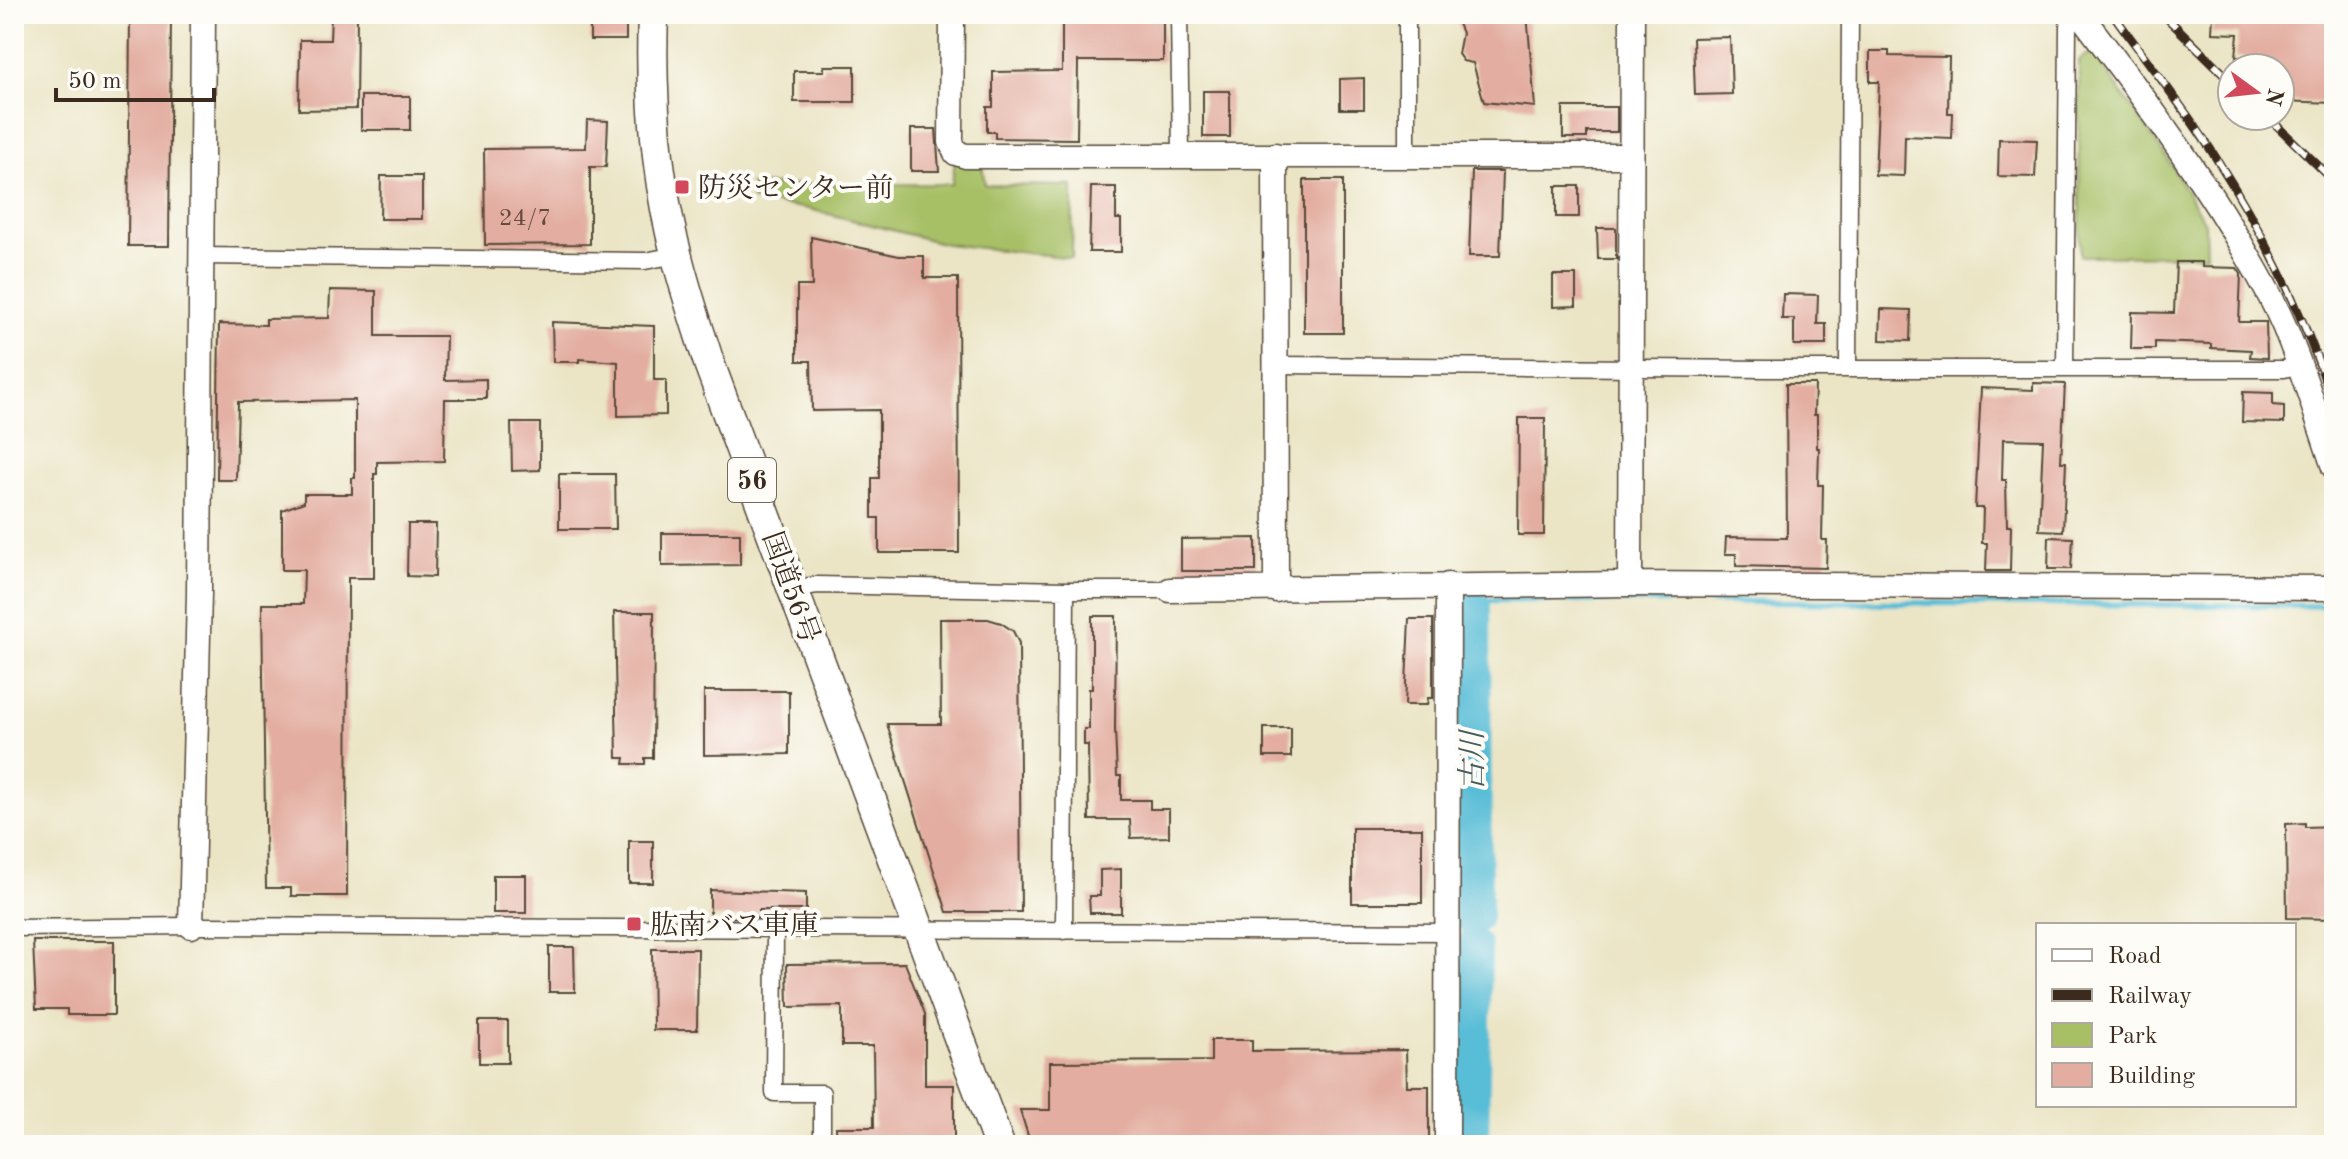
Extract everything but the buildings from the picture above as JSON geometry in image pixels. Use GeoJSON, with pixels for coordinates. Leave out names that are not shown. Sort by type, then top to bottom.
{"type":"FeatureCollection","features":[{"type":"Feature","properties":{"kind":"highway","name":"国道56号"},"geometry":{"type":"LineString","coordinates":[[653,14],[651,64],[659,156],[676,255],[709,363],[999,1145]]}},
{"type":"Feature","properties":{"kind":"street"},"geometry":{"type":"LineString","coordinates":[[191,926],[199,593],[203,14]]}},
{"type":"Feature","properties":{"kind":"street"},"geometry":{"type":"LineString","coordinates":[[952,14],[951,142],[956,153],[966,156],[1631,156]]}},
{"type":"Feature","properties":{"kind":"street"},"geometry":{"type":"LineString","coordinates":[[1179,14],[1181,155]]}},
{"type":"Feature","properties":{"kind":"street"},"geometry":{"type":"LineString","coordinates":[[1407,14],[1407,156]]}},
{"type":"Feature","properties":{"kind":"street"},"geometry":{"type":"LineString","coordinates":[[1630,584],[1632,14]]}},
{"type":"Feature","properties":{"kind":"street"},"geometry":{"type":"LineString","coordinates":[[1848,368],[1850,14]]}},
{"type":"Feature","properties":{"kind":"street"},"geometry":{"type":"LineString","coordinates":[[2065,369],[2068,26],[2072,14]]}},
{"type":"Feature","properties":{"kind":"street"},"geometry":{"type":"LineString","coordinates":[[2080,14],[2152,109],[2221,211],[2271,298],[2300,365],[2334,467]]}},
{"type":"Feature","properties":{"kind":"street"},"geometry":{"type":"LineString","coordinates":[[1275,155],[1276,590]]}},
{"type":"Feature","properties":{"kind":"street"},"geometry":{"type":"LineString","coordinates":[[200,256],[645,261],[676,255]]}},
{"type":"Feature","properties":{"kind":"street"},"geometry":{"type":"LineString","coordinates":[[1276,365],[2284,369],[2300,365]]}},
{"type":"Feature","properties":{"kind":"street"},"geometry":{"type":"LineString","coordinates":[[792,589],[817,585],[1276,590],[1630,584],[2334,588]]}},
{"type":"Feature","properties":{"kind":"street"},"geometry":{"type":"LineString","coordinates":[[1447,1145],[1448,585]]}},
{"type":"Feature","properties":{"kind":"street"},"geometry":{"type":"LineString","coordinates":[[1064,931],[1066,590]]}},
{"type":"Feature","properties":{"kind":"street"},"geometry":{"type":"LineString","coordinates":[[14,928],[191,926],[1447,932]]}},
{"type":"Feature","properties":{"kind":"street"},"geometry":{"type":"LineString","coordinates":[[775,929],[774,1093],[822,1093],[822,1145]]}},
{"type":"Feature","properties":{"kind":"green space"},"geometry":{"type":"Polygon","coordinates":[[[2092,51],[2165,155],[2205,223],[2206,255],[2080,256],[2079,60],[2092,51]]]}},
{"type":"Feature","properties":{"kind":"green space"},"geometry":{"type":"Polygon","coordinates":[[[955,159],[982,164],[985,185],[1073,186],[1072,258],[946,244],[809,209],[752,200],[751,185],[952,184],[955,159]]]}},
{"type":"Feature","properties":{"kind":"waterway"},"geometry":{"type":"LineString","coordinates":[[1472,606],[1492,600],[2334,606]]}},
{"type":"Feature","properties":{"kind":"waterway","name":"古川"},"geometry":{"type":"LineString","coordinates":[[1472,606],[1473,916]]}},
{"type":"Feature","properties":{"kind":"waterway","name":"古川"},"geometry":{"type":"LineString","coordinates":[[1470,1145],[1473,948]]}},
{"type":"Feature","properties":{"kind":"railway"},"geometry":{"type":"LineString","coordinates":[[2113,14],[2204,139],[2251,217],[2283,278],[2334,406]]}},
{"type":"Feature","properties":{"kind":"railway"},"geometry":{"type":"LineString","coordinates":[[2163,14],[2216,66]]}},
{"type":"Feature","properties":{"kind":"railway"},"geometry":{"type":"LineString","coordinates":[[2283,132],[2334,181]]}},
{"type":"Feature","properties":{"kind":"place","name":"防災センター前"},"geometry":{"type":"Point","coordinates":[682,187]}},
{"type":"Feature","properties":{"kind":"place","name":"肱南バス車庫"},"geometry":{"type":"Point","coordinates":[634,924]}}]}
